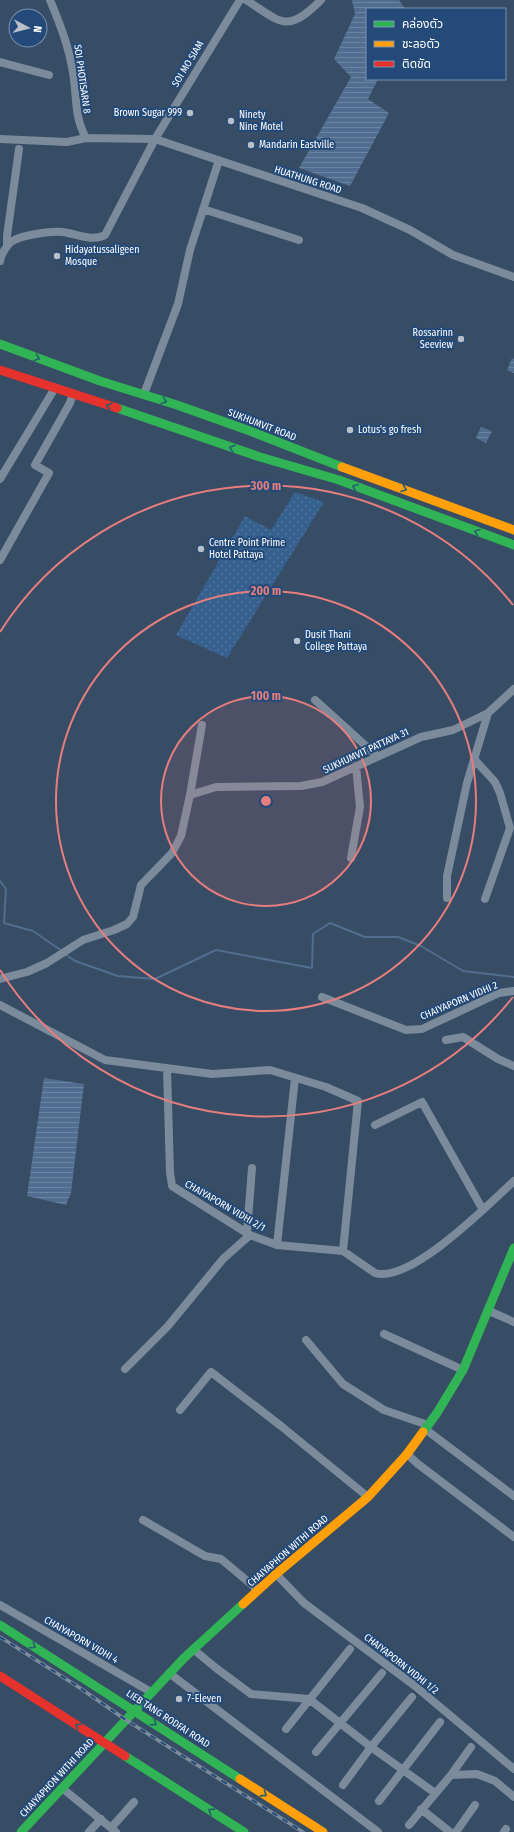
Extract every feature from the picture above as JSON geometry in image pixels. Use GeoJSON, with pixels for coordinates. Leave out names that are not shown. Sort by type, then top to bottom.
{"type":"FeatureCollection","features":[{"type":"Feature","properties":{"kind":"main road","name":"SUKHUMVIT ROAD"},"geometry":{"type":"LineString","coordinates":[[0,344],[100,381],[144,394],[219,420],[514,530]]}},
{"type":"Feature","properties":{"kind":"main road"},"geometry":{"type":"LineString","coordinates":[[0,370],[210,440],[339,480],[514,545]]}},
{"type":"Feature","properties":{"kind":"main road"},"geometry":{"type":"LineString","coordinates":[[210,440],[218,437],[221,432],[222,423],[219,420]]}},
{"type":"Feature","properties":{"kind":"main road","name":"CHAIYAPHON WITHI ROAD"},"geometry":{"type":"LineString","coordinates":[[21,1832],[134,1710],[193,1649],[276,1574],[368,1497],[407,1454],[451,1392],[463,1370],[512,1261],[514,1248]]}},
{"type":"Feature","properties":{"kind":"main road","name":"LIEB TANG RODFAI ROAD"},"geometry":{"type":"LineString","coordinates":[[0,1625],[323,1832]]}},
{"type":"Feature","properties":{"kind":"main road"},"geometry":{"type":"LineString","coordinates":[[0,1676],[244,1832]]}},
{"type":"Feature","properties":{"kind":"street","name":"SOI PHOTISARN 8"},"geometry":{"type":"LineString","coordinates":[[50,0],[67,41],[73,73],[79,126],[86,138]]}},
{"type":"Feature","properties":{"kind":"street","name":"SOI MO SIAM"},"geometry":{"type":"LineString","coordinates":[[7,246],[12,241],[48,232],[61,232],[98,239],[105,235],[155,140],[240,0]]}},
{"type":"Feature","properties":{"kind":"street"},"geometry":{"type":"LineString","coordinates":[[246,0],[276,19],[283,22],[290,22],[308,12],[321,0]]}},
{"type":"Feature","properties":{"kind":"street"},"geometry":{"type":"LineString","coordinates":[[0,62],[49,75]]}},
{"type":"Feature","properties":{"kind":"street","name":"HUATHUNG ROAD"},"geometry":{"type":"LineString","coordinates":[[0,140],[67,142],[86,138],[155,140],[362,208],[410,230],[453,255],[514,277]]}},
{"type":"Feature","properties":{"kind":"street"},"geometry":{"type":"LineString","coordinates":[[0,261],[7,246],[7,236],[19,149]]}},
{"type":"Feature","properties":{"kind":"street"},"geometry":{"type":"LineString","coordinates":[[144,394],[178,304],[190,250],[219,160]]}},
{"type":"Feature","properties":{"kind":"street"},"geometry":{"type":"LineString","coordinates":[[203,209],[299,240]]}},
{"type":"Feature","properties":{"kind":"street"},"geometry":{"type":"LineString","coordinates":[[0,479],[55,388]]}},
{"type":"Feature","properties":{"kind":"street"},"geometry":{"type":"LineString","coordinates":[[0,560],[49,473],[35,465],[73,394]]}},
{"type":"Feature","properties":{"kind":"street","name":"SUKHUMVIT PATTAYA 31"},"geometry":{"type":"LineString","coordinates":[[190,795],[216,787],[301,786],[322,782],[421,737],[453,730],[488,713],[514,689]]}},
{"type":"Feature","properties":{"kind":"street"},"geometry":{"type":"LineString","coordinates":[[316,700],[377,756]]}},
{"type":"Feature","properties":{"kind":"street"},"geometry":{"type":"LineString","coordinates":[[447,898],[447,876],[467,784],[488,713]]}},
{"type":"Feature","properties":{"kind":"street"},"geometry":{"type":"LineString","coordinates":[[0,979],[27,972],[52,960],[83,940],[127,924],[133,917],[141,885],[172,853],[180,836],[190,795],[202,725]]}},
{"type":"Feature","properties":{"kind":"street"},"geometry":{"type":"LineString","coordinates":[[474,759],[495,782],[512,830],[485,899]]}},
{"type":"Feature","properties":{"kind":"street"},"geometry":{"type":"LineString","coordinates":[[351,858],[360,807],[356,766]]}},
{"type":"Feature","properties":{"kind":"street","name":"CHAIYAPORN VIDHI 2"},"geometry":{"type":"LineString","coordinates":[[322,997],[406,1030],[422,1029],[499,993],[514,991]]}},
{"type":"Feature","properties":{"kind":"street"},"geometry":{"type":"LineString","coordinates":[[0,1005],[105,1060],[212,1074],[270,1070],[326,1087],[358,1101],[343,1251]]}},
{"type":"Feature","properties":{"kind":"street"},"geometry":{"type":"LineString","coordinates":[[446,1040],[463,1037],[498,1059],[514,1066]]}},
{"type":"Feature","properties":{"kind":"street","name":"CHAIYAPORN VIDHI 2/1"},"geometry":{"type":"LineString","coordinates":[[168,1068],[170,1172],[172,1186],[249,1234],[277,1245],[343,1251],[380,1275],[396,1272],[423,1259],[483,1210],[514,1181]]}},
{"type":"Feature","properties":{"kind":"street"},"geometry":{"type":"LineString","coordinates":[[277,1245],[295,1078]]}},
{"type":"Feature","properties":{"kind":"street"},"geometry":{"type":"LineString","coordinates":[[375,1125],[422,1102],[483,1210]]}},
{"type":"Feature","properties":{"kind":"street"},"geometry":{"type":"LineString","coordinates":[[125,1369],[168,1326],[223,1259],[249,1234],[252,1168]]}},
{"type":"Feature","properties":{"kind":"street"},"geometry":{"type":"LineString","coordinates":[[489,1311],[514,1322]]}},
{"type":"Feature","properties":{"kind":"street"},"geometry":{"type":"LineString","coordinates":[[384,1334],[463,1370]]}},
{"type":"Feature","properties":{"kind":"street"},"geometry":{"type":"LineString","coordinates":[[306,1340],[343,1384],[384,1410],[427,1427],[514,1496]]}},
{"type":"Feature","properties":{"kind":"street"},"geometry":{"type":"LineString","coordinates":[[180,1410],[211,1372],[281,1426],[368,1497]]}},
{"type":"Feature","properties":{"kind":"street"},"geometry":{"type":"LineString","coordinates":[[407,1454],[514,1537]]}},
{"type":"Feature","properties":{"kind":"street"},"geometry":{"type":"LineString","coordinates":[[143,1520],[205,1556],[221,1559],[258,1590]]}},
{"type":"Feature","properties":{"kind":"street","name":"CHAIYAPORN VIDHI 1/2"},"geometry":{"type":"LineString","coordinates":[[276,1574],[304,1603],[414,1686],[514,1769]]}},
{"type":"Feature","properties":{"kind":"street","name":"CHAIYAPORN VIDHI 4"},"geometry":{"type":"LineString","coordinates":[[0,1604],[152,1692]]}},
{"type":"Feature","properties":{"kind":"street"},"geometry":{"type":"LineString","coordinates":[[193,1649],[251,1694],[309,1699],[371,1747],[435,1793]]}},
{"type":"Feature","properties":{"kind":"street"},"geometry":{"type":"LineString","coordinates":[[286,1729],[350,1649]]}},
{"type":"Feature","properties":{"kind":"street"},"geometry":{"type":"LineString","coordinates":[[169,1673],[378,1832]]}},
{"type":"Feature","properties":{"kind":"street"},"geometry":{"type":"LineString","coordinates":[[316,1752],[382,1673]]}},
{"type":"Feature","properties":{"kind":"street"},"geometry":{"type":"LineString","coordinates":[[343,1785],[371,1747],[412,1697]]}},
{"type":"Feature","properties":{"kind":"street"},"geometry":{"type":"LineString","coordinates":[[379,1801],[440,1722]]}},
{"type":"Feature","properties":{"kind":"street"},"geometry":{"type":"LineString","coordinates":[[409,1825],[451,1775],[471,1747]]}},
{"type":"Feature","properties":{"kind":"street"},"geometry":{"type":"LineString","coordinates":[[451,1775],[477,1774],[495,1781],[514,1797]]}},
{"type":"Feature","properties":{"kind":"street"},"geometry":{"type":"LineString","coordinates":[[62,1788],[114,1830],[134,1802]]}},
{"type":"Feature","properties":{"kind":"street"},"geometry":{"type":"LineString","coordinates":[[456,1832],[475,1805]]}},
{"type":"Feature","properties":{"kind":"street"},"geometry":{"type":"LineString","coordinates":[[421,1809],[450,1832]]}},
{"type":"Feature","properties":{"kind":"street"},"geometry":{"type":"LineString","coordinates":[[90,1832],[101,1819]]}},
{"type":"Feature","properties":{"kind":"shaded area"},"geometry":{"type":"Polygon","coordinates":[[[352,0],[399,0],[404,8],[366,8],[366,80],[378,80],[368,99],[389,113],[350,186],[299,168],[351,77],[334,59],[355,14],[352,0]]]}},
{"type":"Feature","properties":{"kind":"shaded area"},"geometry":{"type":"Polygon","coordinates":[[[512,358],[514,359],[514,373],[507,370],[512,358]]]}},
{"type":"Feature","properties":{"kind":"shaded area"},"geometry":{"type":"Polygon","coordinates":[[[481,427],[492,431],[486,443],[476,438],[481,427]]]}},
{"type":"Feature","properties":{"kind":"shaded area"},"geometry":{"type":"Polygon","coordinates":[[[295,492],[324,502],[227,658],[176,635],[245,516],[271,530],[295,492]]]}},
{"type":"Feature","properties":{"kind":"shaded area"},"geometry":{"type":"Polygon","coordinates":[[[44,1078],[84,1084],[71,1193],[66,1205],[27,1196],[44,1078]]]}},
{"type":"Feature","properties":{"kind":"waterway"},"geometry":{"type":"LineString","coordinates":[[0,881],[6,889],[4,923],[33,931],[62,951]]}},
{"type":"Feature","properties":{"kind":"waterway"},"geometry":{"type":"LineString","coordinates":[[65,954],[75,961],[118,976],[155,979],[216,950],[312,968],[313,934],[330,923],[365,937],[398,937],[421,946],[463,971],[514,977]]}},
{"type":"Feature","properties":{"kind":"railway"},"geometry":{"type":"LineString","coordinates":[[0,1637],[80,1688],[126,1720],[303,1832]]}},
{"type":"Feature","properties":{"kind":"traffic: fast"},"geometry":{"type":"LineString","coordinates":[[0,344],[100,381],[177,405],[250,431],[342,467]]}},
{"type":"Feature","properties":{"kind":"traffic: fast"},"geometry":{"type":"LineString","coordinates":[[117,408],[260,457],[339,480],[514,545]]}},
{"type":"Feature","properties":{"kind":"traffic: fast"},"geometry":{"type":"LineString","coordinates":[[423,1432],[437,1413],[463,1370],[514,1248]]}},
{"type":"Feature","properties":{"kind":"traffic: fast"},"geometry":{"type":"LineString","coordinates":[[21,1832],[184,1658],[243,1604]]}},
{"type":"Feature","properties":{"kind":"traffic: fast"},"geometry":{"type":"LineString","coordinates":[[0,1625],[240,1779]]}},
{"type":"Feature","properties":{"kind":"traffic: fast"},"geometry":{"type":"LineString","coordinates":[[125,1756],[244,1832]]}},
{"type":"Feature","properties":{"kind":"traffic: slow"},"geometry":{"type":"LineString","coordinates":[[342,467],[514,530]]}},
{"type":"Feature","properties":{"kind":"traffic: slow"},"geometry":{"type":"LineString","coordinates":[[243,1604],[276,1574],[368,1497],[407,1454],[423,1432]]}},
{"type":"Feature","properties":{"kind":"traffic: slow"},"geometry":{"type":"LineString","coordinates":[[240,1779],[323,1832]]}},
{"type":"Feature","properties":{"kind":"traffic: jam"},"geometry":{"type":"LineString","coordinates":[[0,370],[117,408]]}},
{"type":"Feature","properties":{"kind":"traffic: jam"},"geometry":{"type":"LineString","coordinates":[[0,1676],[125,1756]]}},
{"type":"Feature","properties":{"kind":"place","name":"Brown Sugar 999"},"geometry":{"type":"Point","coordinates":[190,113]}},
{"type":"Feature","properties":{"kind":"place","name":"Ninety Nine Motel"},"geometry":{"type":"Point","coordinates":[231,121]}},
{"type":"Feature","properties":{"kind":"place","name":"Mandarin Eastville"},"geometry":{"type":"Point","coordinates":[251,145]}},
{"type":"Feature","properties":{"kind":"place","name":"Hidayatussaligeen Mosque"},"geometry":{"type":"Point","coordinates":[57,256]}},
{"type":"Feature","properties":{"kind":"place","name":"Rossarinn Seeview"},"geometry":{"type":"Point","coordinates":[461,339]}},
{"type":"Feature","properties":{"kind":"place","name":"Lotus's go fresh"},"geometry":{"type":"Point","coordinates":[350,430]}},
{"type":"Feature","properties":{"kind":"place","name":"Centre Point Prime Hotel Pattaya"},"geometry":{"type":"Point","coordinates":[201,549]}},
{"type":"Feature","properties":{"kind":"place","name":"Dusit Thani College Pattaya"},"geometry":{"type":"Point","coordinates":[297,641]}},
{"type":"Feature","properties":{"kind":"place","name":"7-Eleven"},"geometry":{"type":"Point","coordinates":[179,1699]}}]}
